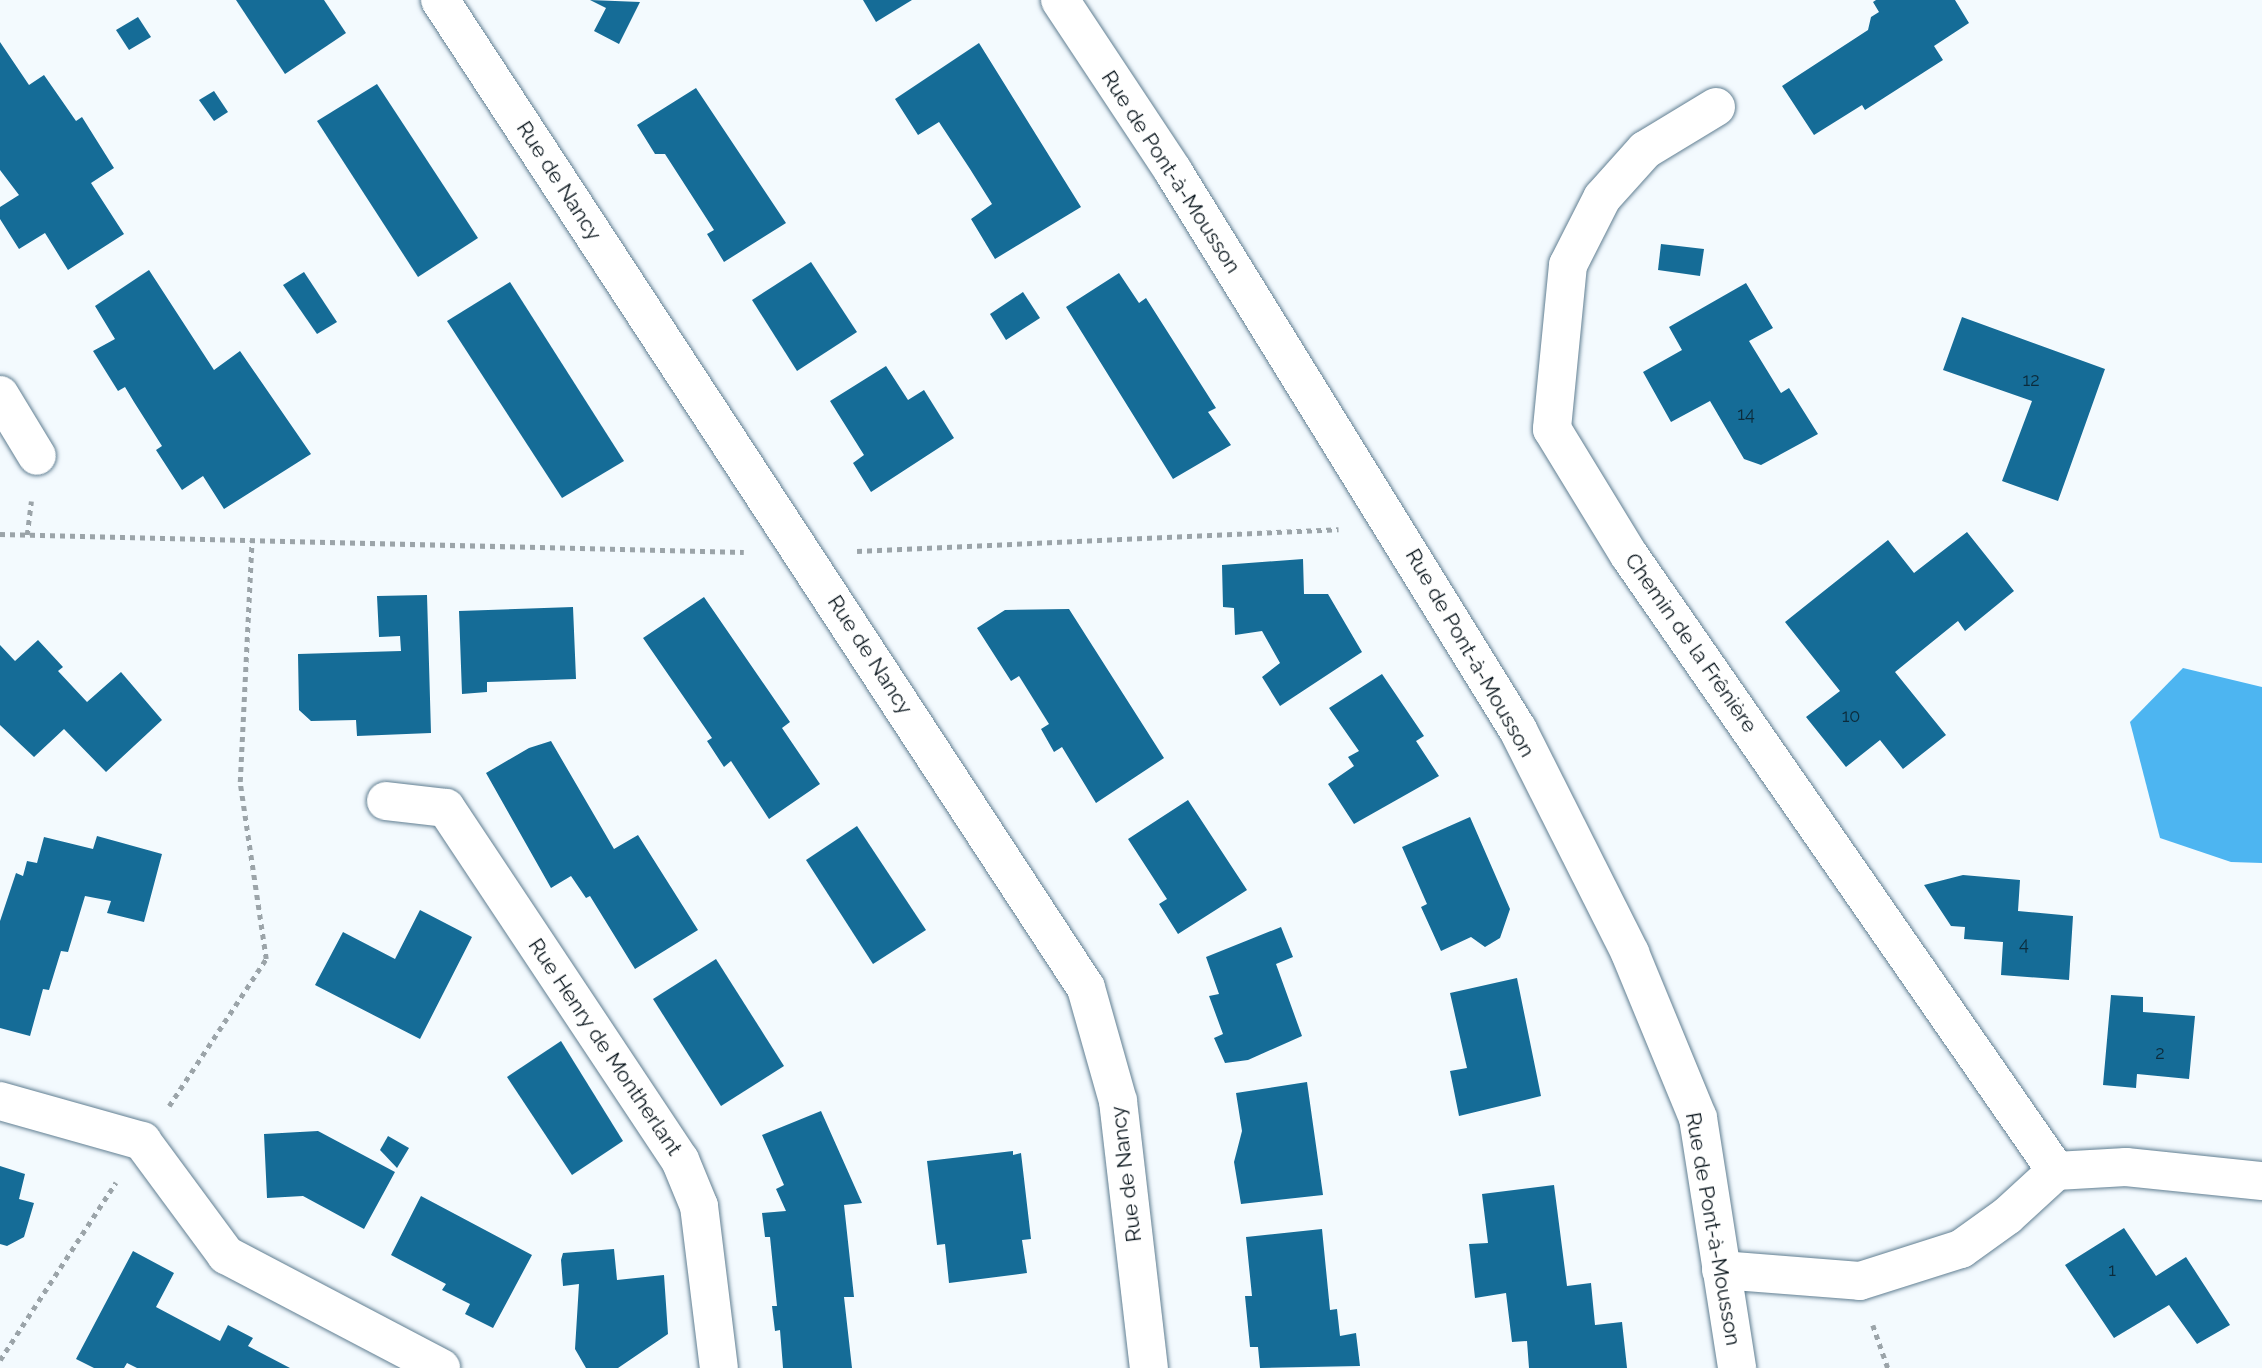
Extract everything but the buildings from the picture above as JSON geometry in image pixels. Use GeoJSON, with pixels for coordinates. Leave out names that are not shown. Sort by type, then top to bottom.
{"type":"FeatureCollection","features":[{"type":"Feature","properties":{"kind":"street","name":"Rue de Nancy"},"geometry":{"type":"LineString","coordinates":[[439,0],[804,553],[1086,988],[1118,1101],[1149,1368]]}},
{"type":"Feature","properties":{"kind":"street","name":"Rue de Pont-à-Mousson"},"geometry":{"type":"LineString","coordinates":[[1060,0],[1395,527],[1518,730],[1630,953],[1698,1118],[1737,1368]]}},
{"type":"Feature","properties":{"kind":"street","name":"Chemin de la Frênière"},"geometry":{"type":"LineString","coordinates":[[1716,107],[1645,150],[1602,198],[1568,265],[1552,429],[1629,555],[2056,1171]]}},
{"type":"Feature","properties":{"kind":"street"},"geometry":{"type":"LineString","coordinates":[[0,395],[37,456]]}},
{"type":"Feature","properties":{"kind":"street","name":"Rue Henry de Montherlant"},"geometry":{"type":"LineString","coordinates":[[386,801],[446,808],[680,1160],[699,1206],[719,1368]]}},
{"type":"Feature","properties":{"kind":"street"},"geometry":{"type":"LineString","coordinates":[[0,1101],[142,1141],[226,1255],[441,1368]]}},
{"type":"Feature","properties":{"kind":"street"},"geometry":{"type":"LineString","coordinates":[[1721,1270],[1860,1281],[1961,1249],[2007,1216],[2056,1171],[2126,1167],[2262,1181]]}},
{"type":"Feature","properties":{"kind":"path"},"geometry":{"type":"LineString","coordinates":[[0,534],[804,553],[1395,527]]}},
{"type":"Feature","properties":{"kind":"path"},"geometry":{"type":"LineString","coordinates":[[0,1360],[142,1141],[227,1023],[266,959],[240,782],[252,540]]}},
{"type":"Feature","properties":{"kind":"water"},"geometry":{"type":"Polygon","coordinates":[[[2183,668],[2262,687],[2262,863],[2231,862],[2160,838],[2130,722],[2183,668]]]}}]}
